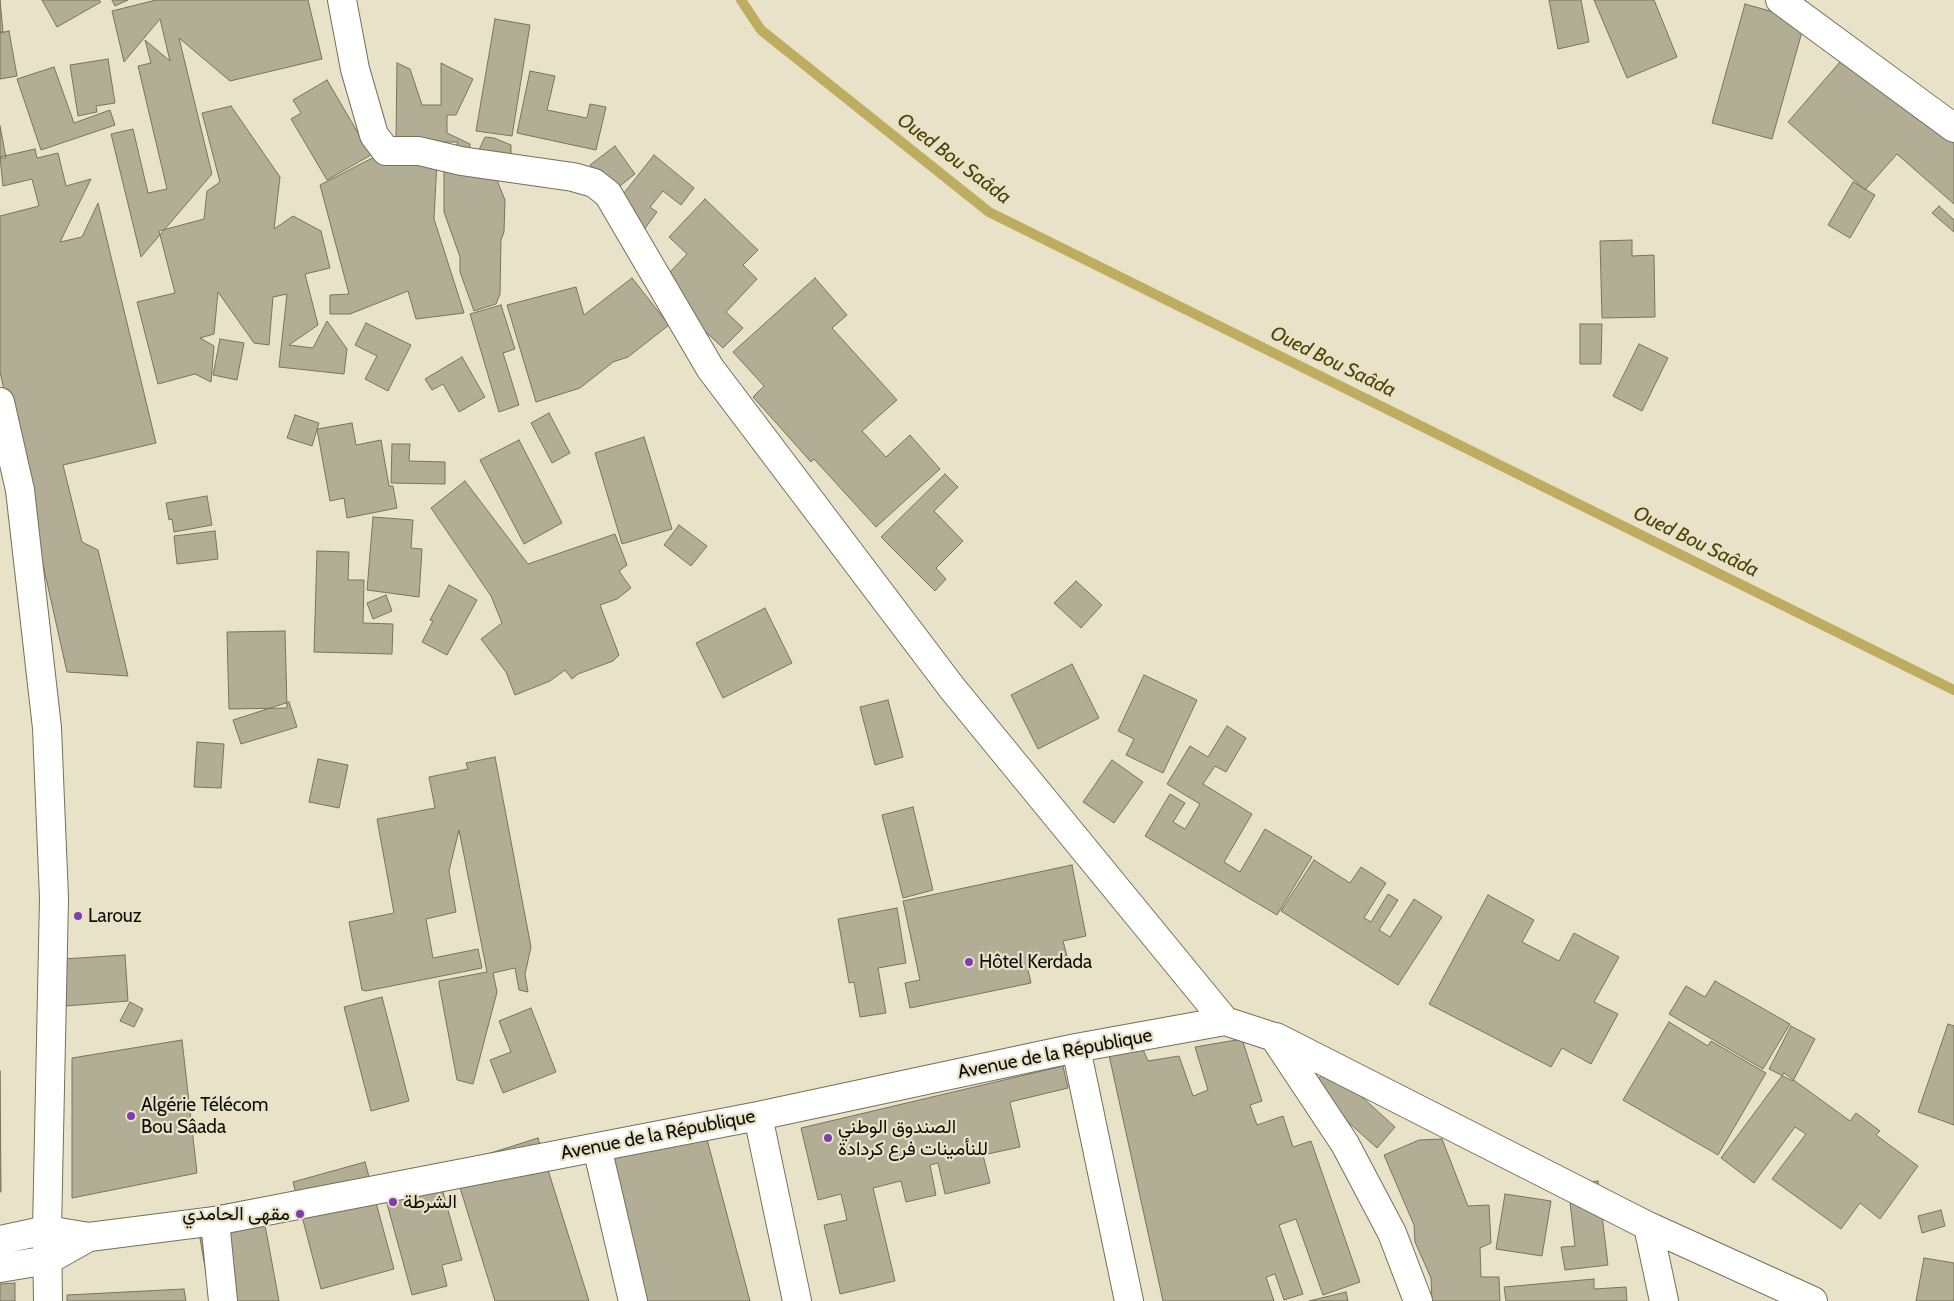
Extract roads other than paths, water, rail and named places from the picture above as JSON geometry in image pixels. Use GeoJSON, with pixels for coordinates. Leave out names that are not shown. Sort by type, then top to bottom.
{"type":"FeatureCollection","features":[{"type":"Feature","properties":{"kind":"street"},"geometry":{"type":"LineString","coordinates":[[342,0],[355,69],[371,125],[374,135],[386,151],[419,151],[461,161],[573,177],[594,183],[608,194],[710,368],[774,454],[952,688],[1225,1021],[1274,1036],[1648,1226],[1813,1301]]}},
{"type":"Feature","properties":{"kind":"street"},"geometry":{"type":"LineString","coordinates":[[1780,0],[1954,128]]}},
{"type":"Feature","properties":{"kind":"street"},"geometry":{"type":"LineString","coordinates":[[0,402],[20,490],[47,728],[54,898],[47,1230],[48,1301]]}},
{"type":"Feature","properties":{"kind":"street","name":"Avenue de la République"},"geometry":{"type":"LineString","coordinates":[[89,1237],[215,1221],[758,1116],[1076,1048],[1225,1021]]}},
{"type":"Feature","properties":{"kind":"street"},"geometry":{"type":"LineString","coordinates":[[1274,1036],[1345,1144],[1392,1233],[1418,1301]]}},
{"type":"Feature","properties":{"kind":"street"},"geometry":{"type":"LineString","coordinates":[[1076,1048],[1129,1301]]}},
{"type":"Feature","properties":{"kind":"street"},"geometry":{"type":"LineString","coordinates":[[758,1116],[797,1301]]}},
{"type":"Feature","properties":{"kind":"street"},"geometry":{"type":"LineString","coordinates":[[598,1147],[633,1301]]}},
{"type":"Feature","properties":{"kind":"street"},"geometry":{"type":"LineString","coordinates":[[215,1221],[223,1301]]}},
{"type":"Feature","properties":{"kind":"street"},"geometry":{"type":"LineString","coordinates":[[1648,1226],[1664,1301]]}},
{"type":"Feature","properties":{"kind":"street"},"geometry":{"type":"LineString","coordinates":[[0,1240],[47,1230],[89,1237]]}},
{"type":"Feature","properties":{"kind":"street"},"geometry":{"type":"LineString","coordinates":[[0,1268],[48,1260],[89,1237]]}},
{"type":"Feature","properties":{"kind":"waterway","name":"Oued Bou Saâda"},"geometry":{"type":"LineString","coordinates":[[741,0],[761,30],[989,212],[1954,690]]}},
{"type":"Feature","properties":{"kind":"place","name":"Larouz"},"geometry":{"type":"Point","coordinates":[78,916]}},
{"type":"Feature","properties":{"kind":"place","name":"Hôtel Kerdada"},"geometry":{"type":"Point","coordinates":[969,962]}},
{"type":"Feature","properties":{"kind":"place","name":"Algérie Télécom Bou Sâada"},"geometry":{"type":"Point","coordinates":[131,1116]}},
{"type":"Feature","properties":{"kind":"place","name":"الصندوق الوطني للنأمينات فرع كردادة"},"geometry":{"type":"Point","coordinates":[828,1138]}},
{"type":"Feature","properties":{"kind":"place","name":"الشرطة"},"geometry":{"type":"Point","coordinates":[393,1202]}},
{"type":"Feature","properties":{"kind":"place","name":"مقهى الحامدي"},"geometry":{"type":"Point","coordinates":[300,1214]}}]}
